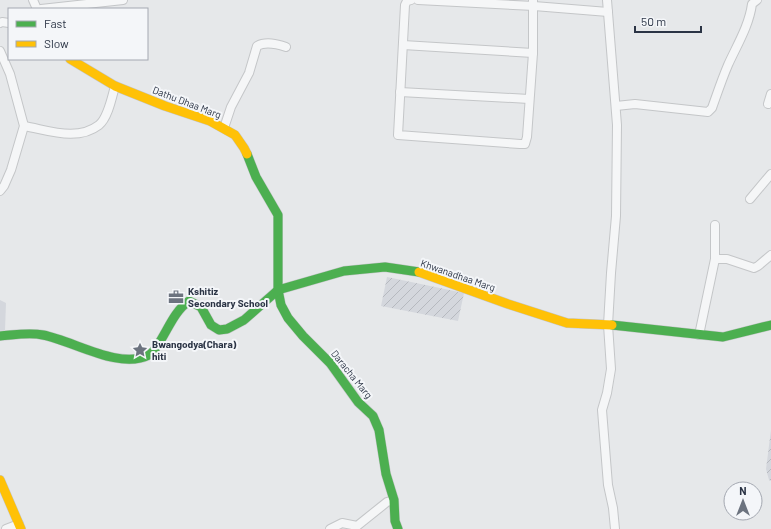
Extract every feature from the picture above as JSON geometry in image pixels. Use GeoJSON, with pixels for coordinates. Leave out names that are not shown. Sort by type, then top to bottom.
{"type":"FeatureCollection","features":[{"type":"Feature","properties":{"kind":"street"},"geometry":{"type":"LineString","coordinates":[[50,8],[123,0]]}},
{"type":"Feature","properties":{"kind":"street"},"geometry":{"type":"LineString","coordinates":[[411,0],[407,1],[405,5],[398,135],[520,144],[525,144],[527,142],[533,53],[534,3]]}},
{"type":"Feature","properties":{"kind":"street"},"geometry":{"type":"LineString","coordinates":[[418,0],[534,3],[608,12]]}},
{"type":"Feature","properties":{"kind":"street"},"geometry":{"type":"LineString","coordinates":[[607,0],[617,125],[616,216],[608,324],[611,369],[607,393],[602,410],[608,485],[613,508],[615,529]]}},
{"type":"Feature","properties":{"kind":"street"},"geometry":{"type":"LineString","coordinates":[[616,106],[635,104],[708,112],[712,108],[728,65],[741,38],[752,4],[757,0]]}},
{"type":"Feature","properties":{"kind":"street"},"geometry":{"type":"LineString","coordinates":[[224,128],[231,107],[249,73],[257,46],[262,44],[275,44],[286,47]]}},
{"type":"Feature","properties":{"kind":"street"},"geometry":{"type":"LineString","coordinates":[[403,45],[533,53]]}},
{"type":"Feature","properties":{"kind":"street"},"geometry":{"type":"LineString","coordinates":[[0,50],[10,74],[24,126],[12,170],[0,191]]}},
{"type":"Feature","properties":{"kind":"street","name":"Dathu Dhaa Marg"},"geometry":{"type":"LineString","coordinates":[[72,60],[115,86],[165,106],[210,121],[235,135],[244,148],[256,177],[278,215],[278,290]]}},
{"type":"Feature","properties":{"kind":"street"},"geometry":{"type":"LineString","coordinates":[[24,126],[63,134],[77,134],[89,130],[99,125],[104,117],[115,86]]}},
{"type":"Feature","properties":{"kind":"street"},"geometry":{"type":"LineString","coordinates":[[400,92],[529,99]]}},
{"type":"Feature","properties":{"kind":"street"},"geometry":{"type":"LineString","coordinates":[[768,104],[771,94]]}},
{"type":"Feature","properties":{"kind":"street"},"geometry":{"type":"LineString","coordinates":[[750,199],[771,174]]}},
{"type":"Feature","properties":{"kind":"street"},"geometry":{"type":"LineString","coordinates":[[699,335],[715,259],[715,225]]}},
{"type":"Feature","properties":{"kind":"street"},"geometry":{"type":"LineString","coordinates":[[715,259],[727,259],[754,268],[771,255]]}},
{"type":"Feature","properties":{"kind":"street","name":"Khwanadhaa Marg"},"geometry":{"type":"LineString","coordinates":[[0,336],[26,334],[43,335],[64,340],[120,359],[138,359],[151,354],[174,318],[189,301],[201,307],[211,325],[219,330],[227,329],[244,320],[278,290],[344,271],[386,267],[425,273],[508,304],[567,323],[592,325],[608,324],[723,337],[771,325]]}},
{"type":"Feature","properties":{"kind":"street","name":"Daracha Marg"},"geometry":{"type":"LineString","coordinates":[[278,290],[281,305],[288,318],[303,336],[330,363],[358,402],[373,416],[379,430],[386,474],[394,500],[398,529]]}},
{"type":"Feature","properties":{"kind":"street"},"geometry":{"type":"LineString","coordinates":[[0,480],[20,526],[6,529]]}},
{"type":"Feature","properties":{"kind":"street"},"geometry":{"type":"LineString","coordinates":[[330,529],[342,523],[357,526],[387,502],[394,500]]}},
{"type":"Feature","properties":{"kind":"shaded area"},"geometry":{"type":"Polygon","coordinates":[[[387,277],[464,293],[458,321],[381,306],[387,277]]]}},
{"type":"Feature","properties":{"kind":"shaded area"},"geometry":{"type":"Polygon","coordinates":[[[0,300],[6,303],[5,330],[0,331],[0,300]]]}},
{"type":"Feature","properties":{"kind":"shaded area"},"geometry":{"type":"Polygon","coordinates":[[[771,430],[771,481],[769,480],[766,469],[771,430]]]}},
{"type":"Feature","properties":{"kind":"traffic: fast"},"geometry":{"type":"LineString","coordinates":[[247,154],[256,177],[278,215],[278,290],[281,305],[288,318],[303,336],[330,363],[358,402],[373,416],[379,430],[386,474],[394,500],[395,521],[398,529]]}},
{"type":"Feature","properties":{"kind":"traffic: fast"},"geometry":{"type":"LineString","coordinates":[[0,336],[38,334],[55,338],[110,357],[137,359],[153,352],[179,310],[189,301],[201,307],[211,325],[219,330],[227,329],[244,320],[278,290],[344,271],[385,267],[419,272]]}},
{"type":"Feature","properties":{"kind":"traffic: fast"},"geometry":{"type":"LineString","coordinates":[[612,325],[723,337],[771,325]]}},
{"type":"Feature","properties":{"kind":"traffic: slow"},"geometry":{"type":"LineString","coordinates":[[72,60],[115,86],[165,106],[210,121],[235,135],[247,154]]}},
{"type":"Feature","properties":{"kind":"traffic: slow"},"geometry":{"type":"LineString","coordinates":[[419,272],[508,304],[567,323],[612,325]]}},
{"type":"Feature","properties":{"kind":"traffic: slow"},"geometry":{"type":"LineString","coordinates":[[0,480],[21,529]]}},
{"type":"Feature","properties":{"kind":"place","name":"Kshitiz Secondary School"},"geometry":{"type":"Point","coordinates":[176,297]}},
{"type":"Feature","properties":{"kind":"place","name":"Bwangodya(Chara) hiti"},"geometry":{"type":"Point","coordinates":[140,350]}}]}
